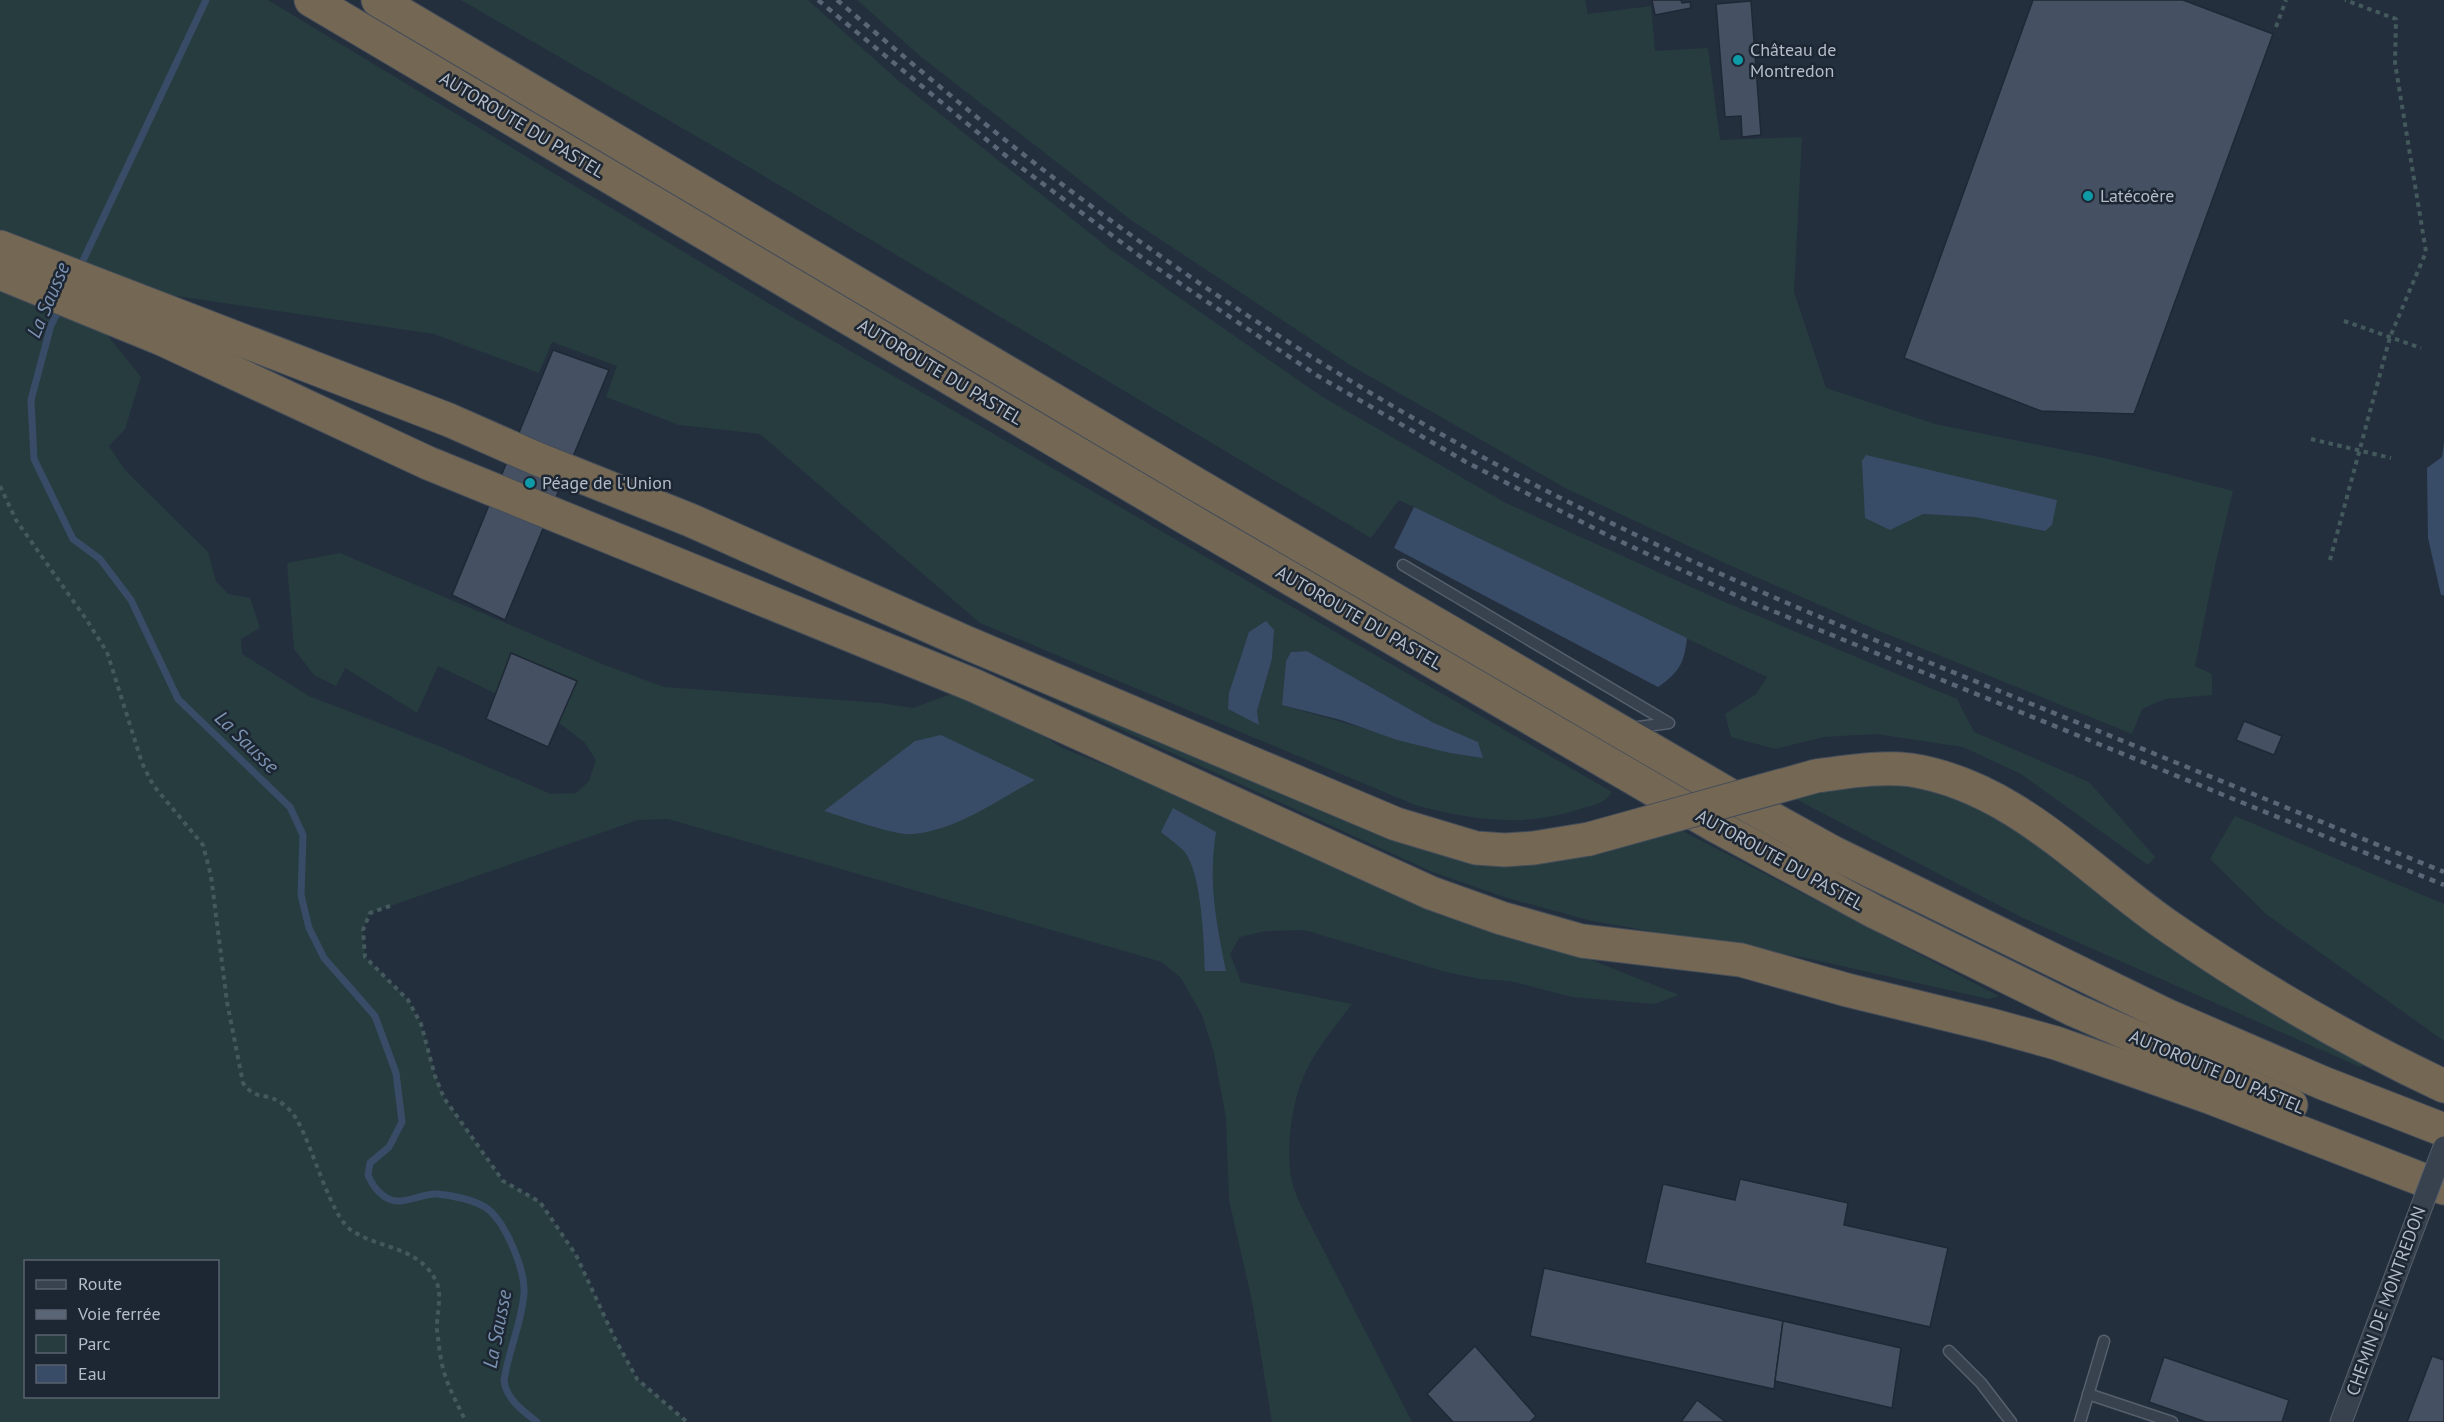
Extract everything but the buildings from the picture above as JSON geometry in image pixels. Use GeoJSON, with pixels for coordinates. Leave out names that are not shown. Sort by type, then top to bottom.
{"type":"FeatureCollection","features":[{"type":"Feature","properties":{"kind":"highway","name":"AUTOROUTE DU PASTEL"},"geometry":{"type":"LineString","coordinates":[[311,0],[1167,507],[1716,826],[1875,912],[2074,1010],[2265,1095],[2444,1164]]}},
{"type":"Feature","properties":{"kind":"highway","name":"AUTOROUTE DU PASTEL"},"geometry":{"type":"LineString","coordinates":[[378,0],[1199,486],[1832,852],[2168,1016],[2323,1083],[2444,1130]]}},
{"type":"Feature","properties":{"kind":"highway"},"geometry":{"type":"LineString","coordinates":[[3,261],[128,310],[449,420],[690,520],[964,642],[1396,824],[1476,848],[1505,850],[1534,848],[1589,839],[1816,776],[1862,769],[1909,770],[1945,778],[1976,790],[2051,834],[2163,922],[2287,1004],[2380,1056],[2444,1086]]}},
{"type":"Feature","properties":{"kind":"highway"},"geometry":{"type":"LineString","coordinates":[[128,310],[428,464],[973,685],[1431,893],[1501,918],[1582,941],[1741,960],[1847,990],[1992,1024],[2056,1043],[2212,1098],[2444,1188]]}},
{"type":"Feature","properties":{"kind":"street","name":"CHEMIN DE MONTREDON"},"geometry":{"type":"LineString","coordinates":[[2341,1422],[2444,1147]]}},
{"type":"Feature","properties":{"kind":"lane"},"geometry":{"type":"LineString","coordinates":[[1403,565],[1669,723],[1619,729]]}},
{"type":"Feature","properties":{"kind":"lane"},"geometry":{"type":"LineString","coordinates":[[2080,1422],[2104,1341]]}},
{"type":"Feature","properties":{"kind":"lane"},"geometry":{"type":"LineString","coordinates":[[1949,1351],[1982,1383],[2011,1422]]}},
{"type":"Feature","properties":{"kind":"lane"},"geometry":{"type":"LineString","coordinates":[[2088,1394],[2172,1422]]}},
{"type":"Feature","properties":{"kind":"path"},"geometry":{"type":"LineString","coordinates":[[2276,27],[2286,0]]}},
{"type":"Feature","properties":{"kind":"path"},"geometry":{"type":"LineString","coordinates":[[2330,560],[2390,337],[2427,252],[2395,63],[2396,19],[2345,0]]}},
{"type":"Feature","properties":{"kind":"path"},"geometry":{"type":"LineString","coordinates":[[2344,321],[2421,348]]}},
{"type":"Feature","properties":{"kind":"path"},"geometry":{"type":"LineString","coordinates":[[2310,439],[2391,458]]}},
{"type":"Feature","properties":{"kind":"path"},"geometry":{"type":"LineString","coordinates":[[0,486],[16,520],[87,619],[107,652],[142,763],[153,785],[203,845],[211,876],[227,1002],[243,1083],[249,1092],[257,1097],[278,1100],[295,1116],[308,1138],[333,1207],[350,1230],[406,1252],[436,1281],[439,1295],[437,1327],[443,1371],[466,1422]]}},
{"type":"Feature","properties":{"kind":"path"},"geometry":{"type":"LineString","coordinates":[[390,906],[370,913],[363,930],[365,957],[408,1000],[421,1024],[435,1076],[444,1098],[503,1181],[540,1202],[576,1255],[614,1337],[637,1379],[687,1422]]}},
{"type":"Feature","properties":{"kind":"green space"},"geometry":{"type":"Polygon","coordinates":[[[0,0],[268,0],[783,312],[1612,792],[1602,802],[1594,805],[1559,815],[1518,820],[1477,818],[1415,805],[980,623],[760,434],[679,425],[606,397],[617,366],[552,342],[539,373],[434,334],[149,292],[0,229],[0,0]],[[1274,630],[1228,709],[1258,724],[1257,711],[1272,659],[1274,630]],[[1307,651],[1291,652],[1286,661],[1282,705],[1450,753],[1482,757],[1478,742],[1434,723],[1307,651]]]}},
{"type":"Feature","properties":{"kind":"green space"},"geometry":{"type":"Polygon","coordinates":[[[461,0],[808,0],[900,82],[1111,250],[1321,396],[1506,503],[1713,597],[1957,699],[1974,732],[2089,782],[2155,857],[2148,865],[2021,774],[1963,747],[1876,734],[1824,737],[1775,749],[1731,737],[1725,714],[1756,694],[1767,677],[1399,500],[1371,538],[732,157],[461,0]]]}},
{"type":"Feature","properties":{"kind":"green space"},"geometry":{"type":"Polygon","coordinates":[[[857,0],[1585,0],[1588,14],[1651,6],[1655,51],[1708,48],[1720,140],[1802,137],[1794,292],[1826,388],[1935,424],[2104,458],[2233,491],[2195,666],[2212,674],[2212,695],[2165,699],[2142,709],[2132,734],[1872,628],[1727,564],[1567,489],[1350,365],[1131,220],[920,56],[857,0]],[[1866,456],[1923,514],[1975,517],[2057,500],[1866,456]]]}},
{"type":"Feature","properties":{"kind":"green space"},"geometry":{"type":"Polygon","coordinates":[[[0,292],[107,335],[141,377],[125,429],[109,446],[125,470],[208,552],[216,581],[228,594],[250,598],[260,628],[241,639],[242,654],[309,696],[439,746],[551,794],[576,793],[589,781],[596,760],[585,743],[562,725],[438,666],[417,713],[345,668],[336,686],[314,675],[294,649],[287,563],[340,553],[605,665],[664,687],[881,703],[913,708],[973,686],[1060,747],[1679,995],[1654,1004],[1572,997],[1510,981],[1480,979],[1446,972],[1304,930],[1266,931],[1240,937],[1230,954],[1241,982],[1352,1004],[1319,1049],[1299,1090],[1290,1133],[1291,1177],[1305,1214],[1412,1422],[1272,1422],[1252,1301],[1229,1200],[1226,1118],[1214,1053],[1202,1015],[1181,978],[1162,962],[668,819],[638,820],[370,913],[363,930],[365,957],[408,1000],[421,1024],[444,1098],[503,1181],[540,1202],[576,1255],[614,1337],[637,1379],[687,1422],[0,1422],[0,292]]]}},
{"type":"Feature","properties":{"kind":"green space"},"geometry":{"type":"Polygon","coordinates":[[[954,653],[1538,858],[1565,860],[1677,828],[1999,996],[1989,999],[1806,958],[1592,921],[1507,898],[1430,871],[954,653]]]}},
{"type":"Feature","properties":{"kind":"green space"},"geometry":{"type":"Polygon","coordinates":[[[1877,777],[1968,796],[2365,1065],[2360,1067],[2023,918],[1788,795],[1877,777]]]}},
{"type":"Feature","properties":{"kind":"green space"},"geometry":{"type":"Polygon","coordinates":[[[2235,816],[2444,904],[2444,1041],[2266,914],[2210,859],[2235,816]]]}},
{"type":"Feature","properties":{"kind":"water"},"geometry":{"type":"Polygon","coordinates":[[[2444,443],[2444,595],[2441,595],[2428,538],[2427,468],[2442,457],[2444,443]]]}},
{"type":"Feature","properties":{"kind":"water"},"geometry":{"type":"Polygon","coordinates":[[[1866,455],[2057,500],[2052,525],[2045,531],[1975,517],[1923,514],[1890,530],[1865,518],[1862,461],[1866,455]]]}},
{"type":"Feature","properties":{"kind":"water"},"geometry":{"type":"Polygon","coordinates":[[[1414,507],[1687,638],[1684,655],[1676,672],[1658,687],[1394,548],[1414,507]]]}},
{"type":"Feature","properties":{"kind":"water"},"geometry":{"type":"Polygon","coordinates":[[[1266,621],[1274,630],[1272,659],[1257,711],[1259,725],[1228,709],[1229,693],[1249,632],[1266,621]]]}},
{"type":"Feature","properties":{"kind":"water"},"geometry":{"type":"Polygon","coordinates":[[[1307,651],[1434,723],[1478,742],[1483,758],[1450,753],[1397,740],[1341,720],[1282,705],[1286,661],[1291,652],[1307,651]]]}},
{"type":"Feature","properties":{"kind":"water"},"geometry":{"type":"Polygon","coordinates":[[[941,735],[1035,780],[961,820],[945,827],[913,834],[882,829],[824,811],[915,741],[941,735]]]}},
{"type":"Feature","properties":{"kind":"water"},"geometry":{"type":"Polygon","coordinates":[[[1173,808],[1216,832],[1213,885],[1216,918],[1226,971],[1205,971],[1201,908],[1194,873],[1183,850],[1161,832],[1173,808]]]}},
{"type":"Feature","properties":{"kind":"waterway","name":"La Sausse"},"geometry":{"type":"LineString","coordinates":[[79,269],[206,0]]}},
{"type":"Feature","properties":{"kind":"waterway","name":"La Sausse"},"geometry":{"type":"LineString","coordinates":[[61,306],[51,325],[31,400],[34,459],[73,539],[100,559],[131,600],[178,699],[290,807],[303,835],[301,895],[309,928],[324,958],[375,1016],[396,1073],[402,1122],[389,1147],[370,1163],[368,1175],[379,1192],[392,1200],[402,1201],[432,1194],[456,1197],[485,1207],[500,1223],[517,1259],[524,1293],[521,1315],[504,1381],[512,1399],[537,1422]]}},
{"type":"Feature","properties":{"kind":"railway"},"geometry":{"type":"LineString","coordinates":[[818,0],[1011,160],[1145,260],[1318,376],[1466,462],[1611,537],[1746,600],[2444,885]]}},
{"type":"Feature","properties":{"kind":"railway"},"geometry":{"type":"LineString","coordinates":[[837,0],[1003,138],[1159,255],[1315,359],[1477,454],[1600,518],[1789,604],[2444,872]]}},
{"type":"Feature","properties":{"kind":"place","name":"Château de Montredon"},"geometry":{"type":"Point","coordinates":[1738,60]}},
{"type":"Feature","properties":{"kind":"place","name":"Latécoère"},"geometry":{"type":"Point","coordinates":[2088,196]}},
{"type":"Feature","properties":{"kind":"place","name":"Péage de l'Union"},"geometry":{"type":"Point","coordinates":[530,483]}}]}
